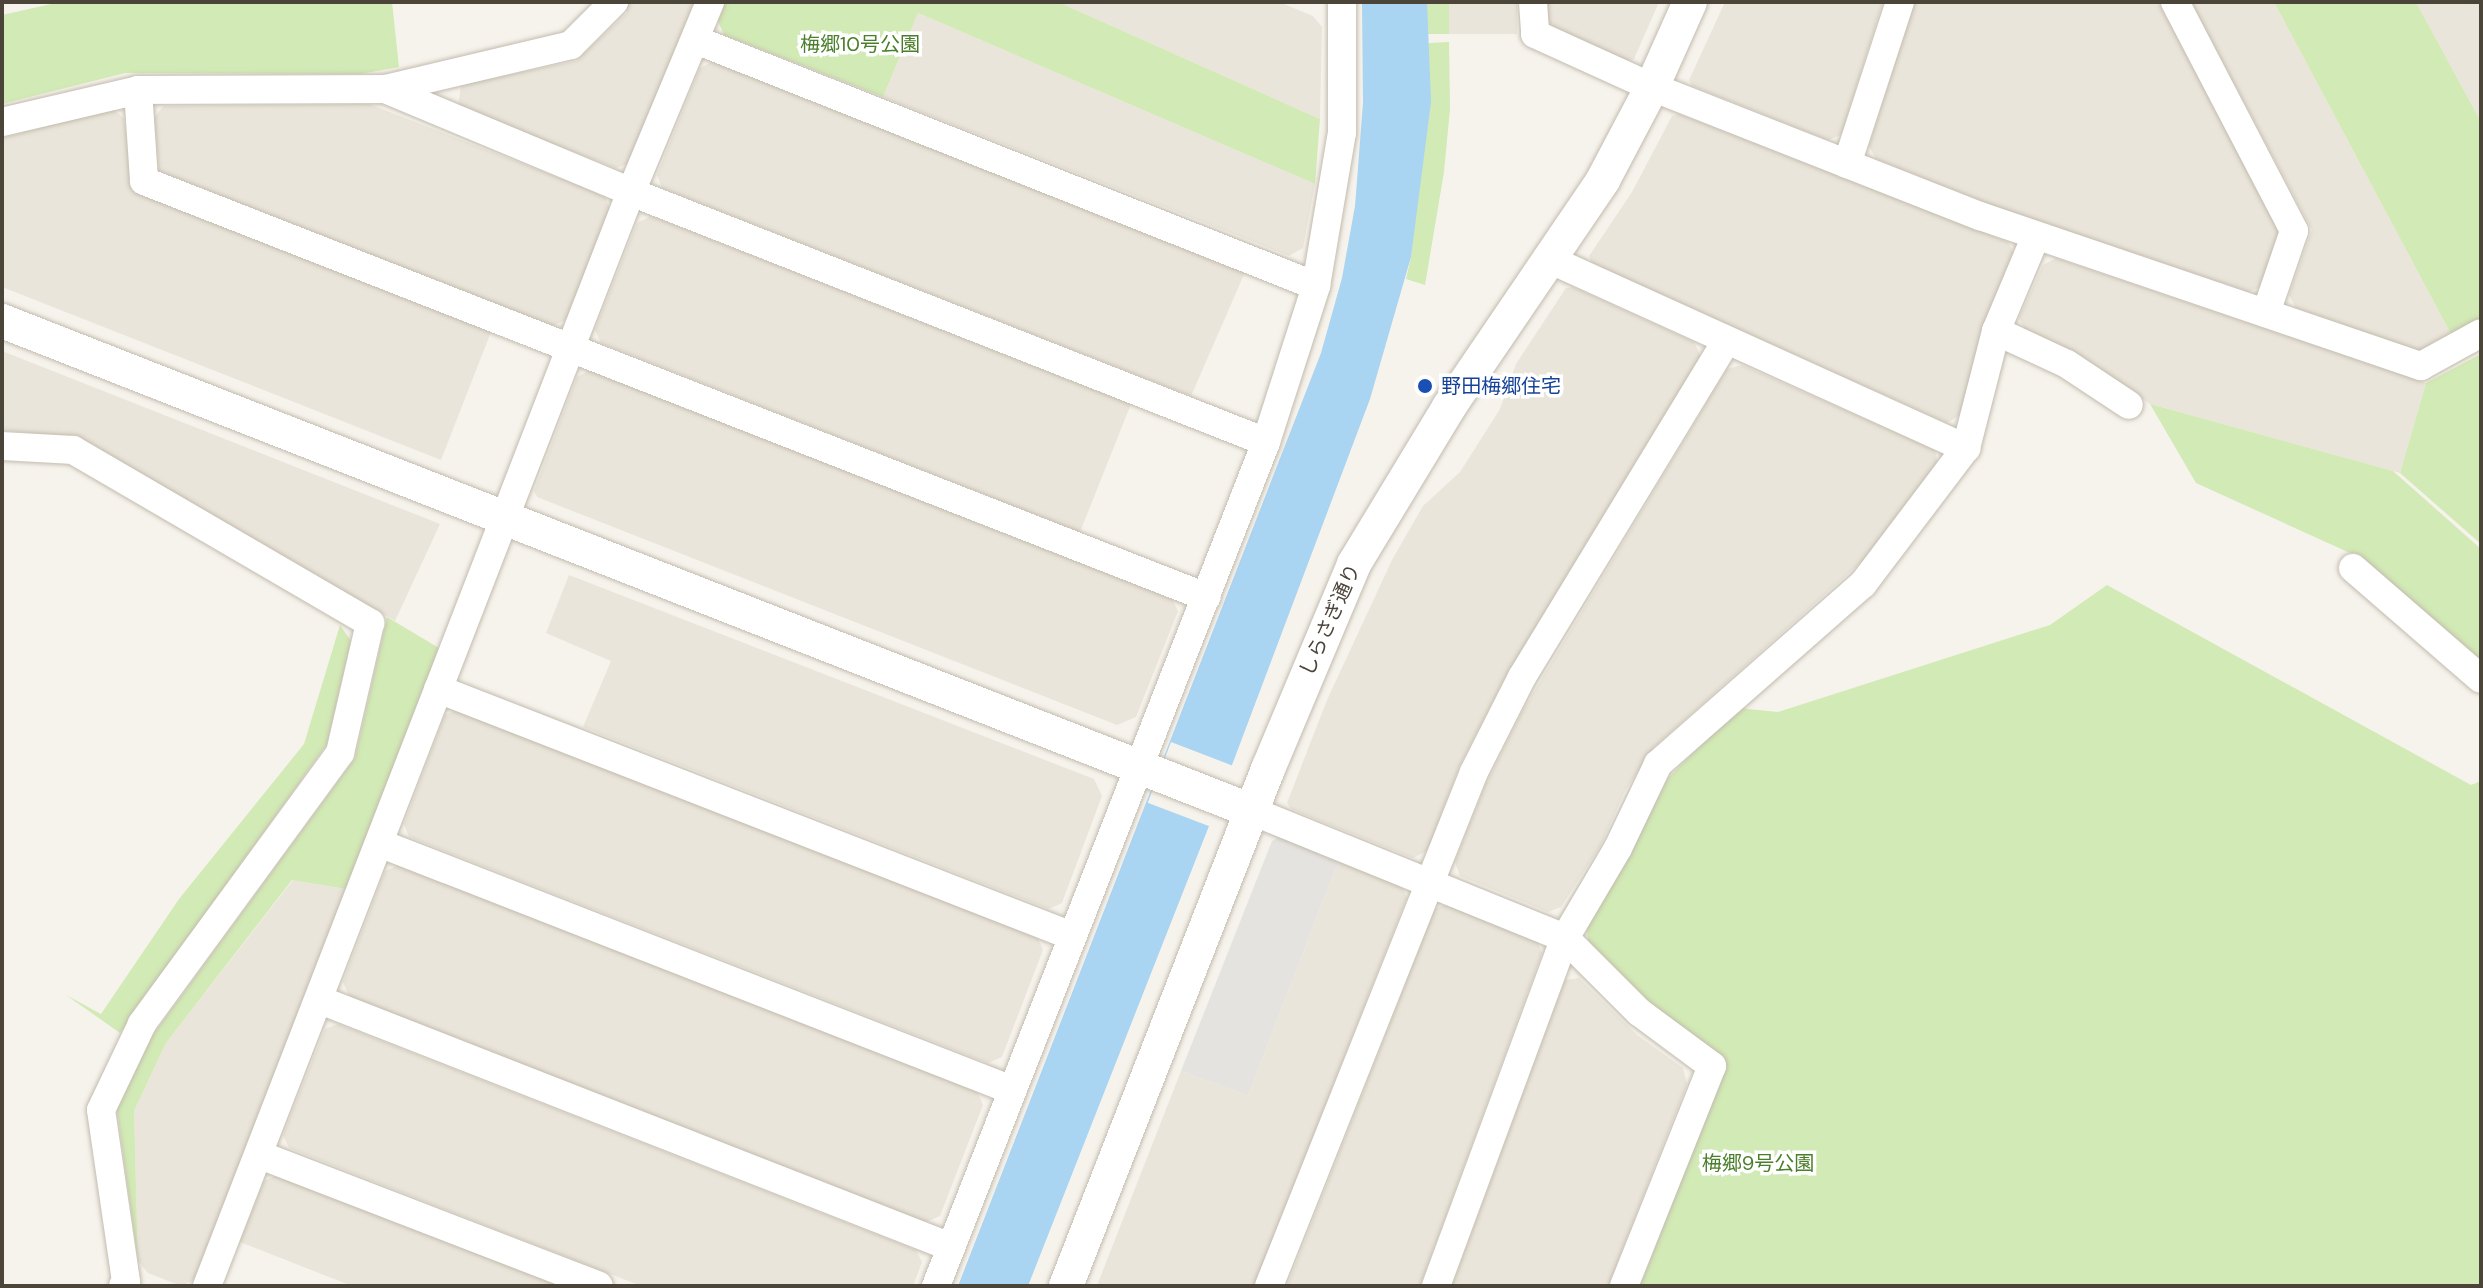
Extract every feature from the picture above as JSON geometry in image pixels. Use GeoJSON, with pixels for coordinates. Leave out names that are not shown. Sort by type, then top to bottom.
{"type":"FeatureCollection","features":[{"type":"Feature","properties":{"kind":"street"},"geometry":{"type":"LineString","coordinates":[[2,122],[138,90],[385,89],[571,45],[614,2]]}},
{"type":"Feature","properties":{"kind":"street"},"geometry":{"type":"LineString","coordinates":[[207,1286],[573,349],[631,192],[710,2]]}},
{"type":"Feature","properties":{"kind":"street"},"geometry":{"type":"LineString","coordinates":[[1533,2],[1535,34],[1652,87],[2036,236],[2421,366],[2481,333]]}},
{"type":"Feature","properties":{"kind":"street","name":"しらさぎ通り"},"geometry":{"type":"LineString","coordinates":[[1066,1286],[1252,811],[1354,564],[1417,457],[1603,180],[1652,87],[1690,2]]}},
{"type":"Feature","properties":{"kind":"street"},"geometry":{"type":"LineString","coordinates":[[1847,164],[1900,2]]}},
{"type":"Feature","properties":{"kind":"street"},"geometry":{"type":"LineString","coordinates":[[2175,2],[2294,231],[2266,313]]}},
{"type":"Feature","properties":{"kind":"street"},"geometry":{"type":"LineString","coordinates":[[936,1286],[1072,936],[1150,770],[1206,597],[1266,442],[1316,286],[1342,133],[1335,5]]}},
{"type":"Feature","properties":{"kind":"street"},"geometry":{"type":"LineString","coordinates":[[696,40],[1316,286]]}},
{"type":"Feature","properties":{"kind":"street"},"geometry":{"type":"LineString","coordinates":[[385,89],[631,192],[1266,442]]}},
{"type":"Feature","properties":{"kind":"street"},"geometry":{"type":"LineString","coordinates":[[138,90],[144,181],[1206,597]]}},
{"type":"Feature","properties":{"kind":"street"},"geometry":{"type":"LineString","coordinates":[[1436,1286],[1565,938],[1618,848],[1658,764],[1863,584],[1966,448],[1996,331],[2036,236]]}},
{"type":"Feature","properties":{"kind":"street"},"geometry":{"type":"LineString","coordinates":[[1551,260],[1726,342],[1966,448]]}},
{"type":"Feature","properties":{"kind":"street"},"geometry":{"type":"LineString","coordinates":[[2,321],[1220,797],[1565,938],[1639,1012],[1712,1066],[1624,1286]]}},
{"type":"Feature","properties":{"kind":"street"},"geometry":{"type":"LineString","coordinates":[[1996,331],[2067,364],[2129,405]]}},
{"type":"Feature","properties":{"kind":"street"},"geometry":{"type":"LineString","coordinates":[[1269,1286],[1474,772],[1522,677],[1726,342]]}},
{"type":"Feature","properties":{"kind":"street"},"geometry":{"type":"LineString","coordinates":[[2,446],[73,450],[370,623],[340,753],[142,1024],[101,1110],[129,1285]]}},
{"type":"Feature","properties":{"kind":"street"},"geometry":{"type":"LineString","coordinates":[[2353,568],[2481,679]]}},
{"type":"Feature","properties":{"kind":"street"},"geometry":{"type":"LineString","coordinates":[[438,689],[1072,936]]}},
{"type":"Feature","properties":{"kind":"street"},"geometry":{"type":"LineString","coordinates":[[379,843],[1012,1090]]}},
{"type":"Feature","properties":{"kind":"street"},"geometry":{"type":"LineString","coordinates":[[320,1000],[951,1247]]}},
{"type":"Feature","properties":{"kind":"street"},"geometry":{"type":"LineString","coordinates":[[260,1155],[599,1286]]}},
{"type":"Feature","properties":{"kind":"shaded area"},"geometry":{"type":"Polygon","coordinates":[[[627,2],[694,2],[630,163],[616,168],[458,107],[461,85],[576,61],[627,13],[627,2]]]}},
{"type":"Feature","properties":{"kind":"shaded area"},"geometry":{"type":"Polygon","coordinates":[[[1058,2],[1279,2],[1313,16],[1322,27],[1320,119],[1058,2]]]}},
{"type":"Feature","properties":{"kind":"shaded area"},"geometry":{"type":"Polygon","coordinates":[[[1449,2],[1517,2],[1517,34],[1449,34],[1449,2]]]}},
{"type":"Feature","properties":{"kind":"shaded area"},"geometry":{"type":"Polygon","coordinates":[[[1546,2],[1659,2],[1634,59],[1627,61],[1555,30],[1547,18],[1546,2]]]}},
{"type":"Feature","properties":{"kind":"shaded area"},"geometry":{"type":"Polygon","coordinates":[[[1725,2],[1883,2],[1841,135],[1828,140],[1692,86],[1689,80],[1725,2]]]}},
{"type":"Feature","properties":{"kind":"shaded area"},"geometry":{"type":"Polygon","coordinates":[[[1915,2],[2158,2],[2280,232],[2262,286],[2249,292],[1994,206],[1876,159],[1869,146],[1915,2]]]}},
{"type":"Feature","properties":{"kind":"shaded area"},"geometry":{"type":"Polygon","coordinates":[[[2191,2],[2274,2],[2452,336],[2423,352],[2296,308],[2289,295],[2312,230],[2191,2]]]}},
{"type":"Feature","properties":{"kind":"shaded area"},"geometry":{"type":"Polygon","coordinates":[[[2416,2],[2481,2],[2481,122],[2416,2]]]}},
{"type":"Feature","properties":{"kind":"shaded area"},"geometry":{"type":"Polygon","coordinates":[[[918,13],[1315,184],[1303,248],[1289,256],[883,97],[918,13]]]}},
{"type":"Feature","properties":{"kind":"shaded area"},"geometry":{"type":"Polygon","coordinates":[[[714,61],[1246,270],[1191,396],[662,188],[657,175],[700,68],[714,61]]]}},
{"type":"Feature","properties":{"kind":"shaded area"},"geometry":{"type":"Polygon","coordinates":[[[369,104],[605,196],[610,210],[566,320],[553,326],[159,171],[154,117],[164,106],[369,104]]]}},
{"type":"Feature","properties":{"kind":"shaded area"},"geometry":{"type":"Polygon","coordinates":[[[112,109],[124,118],[133,191],[491,332],[441,460],[2,287],[2,138],[112,109]]]}},
{"type":"Feature","properties":{"kind":"shaded area"},"geometry":{"type":"Polygon","coordinates":[[[1679,114],[2008,242],[2015,255],[1960,415],[1947,423],[1592,263],[1589,256],[1632,192],[1672,116],[1679,114]]]}},
{"type":"Feature","properties":{"kind":"shaded area"},"geometry":{"type":"Polygon","coordinates":[[[651,216],[1131,404],[1080,532],[601,343],[595,330],[637,223],[651,216]]]}},
{"type":"Feature","properties":{"kind":"shaded area"},"geometry":{"type":"Polygon","coordinates":[[[2056,258],[2426,383],[2400,473],[2150,404],[2078,355],[2026,332],[2019,318],[2043,265],[2056,258]]]}},
{"type":"Feature","properties":{"kind":"shaded area"},"geometry":{"type":"Polygon","coordinates":[[[1573,287],[1694,342],[1701,357],[1507,674],[1459,767],[1427,851],[1413,858],[1291,809],[1287,803],[1327,700],[1392,560],[1423,506],[1460,472],[1500,409],[1516,364],[1566,288],[1573,287]]]}},
{"type":"Feature","properties":{"kind":"shaded area"},"geometry":{"type":"Polygon","coordinates":[[[2,351],[440,524],[395,621],[79,438],[2,430],[2,351]]]}},
{"type":"Feature","properties":{"kind":"shaded area"},"geometry":{"type":"Polygon","coordinates":[[[1742,365],[1935,450],[1938,465],[1868,556],[1655,746],[1625,791],[1601,845],[1561,907],[1548,912],[1460,876],[1455,862],[1486,784],[1523,710],[1727,369],[1742,365]]]}},
{"type":"Feature","properties":{"kind":"shaded area"},"geometry":{"type":"Polygon","coordinates":[[[590,370],[1172,599],[1178,611],[1136,717],[1117,725],[537,497],[534,491],[577,377],[590,370]]]}},
{"type":"Feature","properties":{"kind":"shaded area"},"geometry":{"type":"Polygon","coordinates":[[[569,575],[1094,779],[1102,796],[1062,903],[1049,909],[583,727],[611,661],[546,633],[569,575]]]}},
{"type":"Feature","properties":{"kind":"shaded area"},"geometry":{"type":"Polygon","coordinates":[[[459,709],[1037,936],[1043,950],[1002,1057],[988,1063],[409,837],[404,824],[445,715],[459,709]]]}},
{"type":"Feature","properties":{"kind":"shaded area"},"geometry":{"type":"Polygon","coordinates":[[[1279,837],[1339,860],[1248,1096],[1181,1071],[1272,841],[1279,837]]]}},
{"type":"Feature","properties":{"kind":"shaded area"},"geometry":{"type":"Polygon","coordinates":[[[1339,860],[1401,884],[1407,897],[1254,1286],[1099,1286],[1181,1071],[1248,1096],[1339,860]]]}},
{"type":"Feature","properties":{"kind":"shaded area"},"geometry":{"type":"Polygon","coordinates":[[[399,865],[977,1091],[983,1105],[940,1216],[926,1222],[349,996],[343,982],[385,871],[399,865]]]}},
{"type":"Feature","properties":{"kind":"shaded area"},"geometry":{"type":"Polygon","coordinates":[[[293,880],[346,889],[194,1280],[181,1286],[148,1273],[138,1261],[134,1111],[166,1043],[293,880]]]}},
{"type":"Feature","properties":{"kind":"shaded area"},"geometry":{"type":"Polygon","coordinates":[[[1449,903],[1537,940],[1542,953],[1420,1286],[1287,1286],[1435,909],[1449,903]]]}},
{"type":"Feature","properties":{"kind":"shaded area"},"geometry":{"type":"Polygon","coordinates":[[[1579,978],[1637,1035],[1683,1068],[1687,1084],[1608,1286],[1452,1286],[1565,980],[1579,978]]]}},
{"type":"Feature","properties":{"kind":"shaded area"},"geometry":{"type":"Polygon","coordinates":[[[338,1024],[916,1250],[922,1262],[913,1286],[641,1286],[289,1148],[283,1135],[325,1029],[338,1024]]]}},
{"type":"Feature","properties":{"kind":"shaded area"},"geometry":{"type":"Polygon","coordinates":[[[277,1175],[561,1286],[352,1286],[240,1242],[264,1181],[277,1175]]]}},
{"type":"Feature","properties":{"kind":"green space"},"geometry":{"type":"Polygon","coordinates":[[[60,2],[392,2],[399,67],[360,74],[125,73],[2,104],[2,15],[60,2]]]}},
{"type":"Feature","properties":{"kind":"green space","name":"梅郷10号公園"},"geometry":{"type":"Polygon","coordinates":[[[725,2],[1058,2],[1320,119],[1315,184],[918,13],[883,97],[724,35],[718,21],[725,2]]]}},
{"type":"Feature","properties":{"kind":"green space"},"geometry":{"type":"Polygon","coordinates":[[[1427,2],[1449,2],[1449,34],[1427,34],[1427,2]]]}},
{"type":"Feature","properties":{"kind":"green space"},"geometry":{"type":"Polygon","coordinates":[[[2274,2],[2416,2],[2481,122],[2481,320],[2452,336],[2274,2]]]}},
{"type":"Feature","properties":{"kind":"green space"},"geometry":{"type":"Polygon","coordinates":[[[1449,42],[1450,109],[1444,172],[1425,285],[1406,279],[1411,257],[1428,43],[1449,42]]]}},
{"type":"Feature","properties":{"kind":"green space"},"geometry":{"type":"Polygon","coordinates":[[[2481,354],[2481,544],[2400,473],[2426,383],[2481,354]]]}},
{"type":"Feature","properties":{"kind":"green space"},"geometry":{"type":"Polygon","coordinates":[[[2150,404],[2393,471],[2481,549],[2481,663],[2361,558],[2196,483],[2150,404]]]}},
{"type":"Feature","properties":{"kind":"green space","name":"梅郷9号公園"},"geometry":{"type":"Polygon","coordinates":[[[2107,585],[2471,785],[2481,781],[2481,1286],[1640,1286],[1726,1065],[1613,974],[1588,940],[1586,925],[1627,860],[1668,778],[1738,708],[1778,712],[2050,625],[2107,585]]]}},
{"type":"Feature","properties":{"kind":"green space"},"geometry":{"type":"Polygon","coordinates":[[[387,617],[439,648],[346,889],[292,880],[166,1043],[134,1111],[138,1261],[117,1110],[152,1036],[355,758],[387,617]]]}},
{"type":"Feature","properties":{"kind":"green space"},"geometry":{"type":"Polygon","coordinates":[[[340,625],[351,641],[327,744],[120,1033],[66,995],[101,1014],[179,899],[304,744],[340,625]]]}},
{"type":"Feature","properties":{"kind":"water"},"geometry":{"type":"Polygon","coordinates":[[[1362,2],[1427,2],[1431,102],[1411,257],[1370,399],[1209,826],[1028,1286],[958,1286],[1321,353],[1342,278],[1355,206],[1363,103],[1362,2]]]}},
{"type":"Feature","properties":{"kind":"pier"},"geometry":{"type":"Polygon","coordinates":[[[1171,742],[1233,766],[1209,826],[1148,803],[1171,742]]]}},
{"type":"Feature","properties":{"kind":"place","name":"野田梅郷住宅"},"geometry":{"type":"Point","coordinates":[1425,386]}}]}
